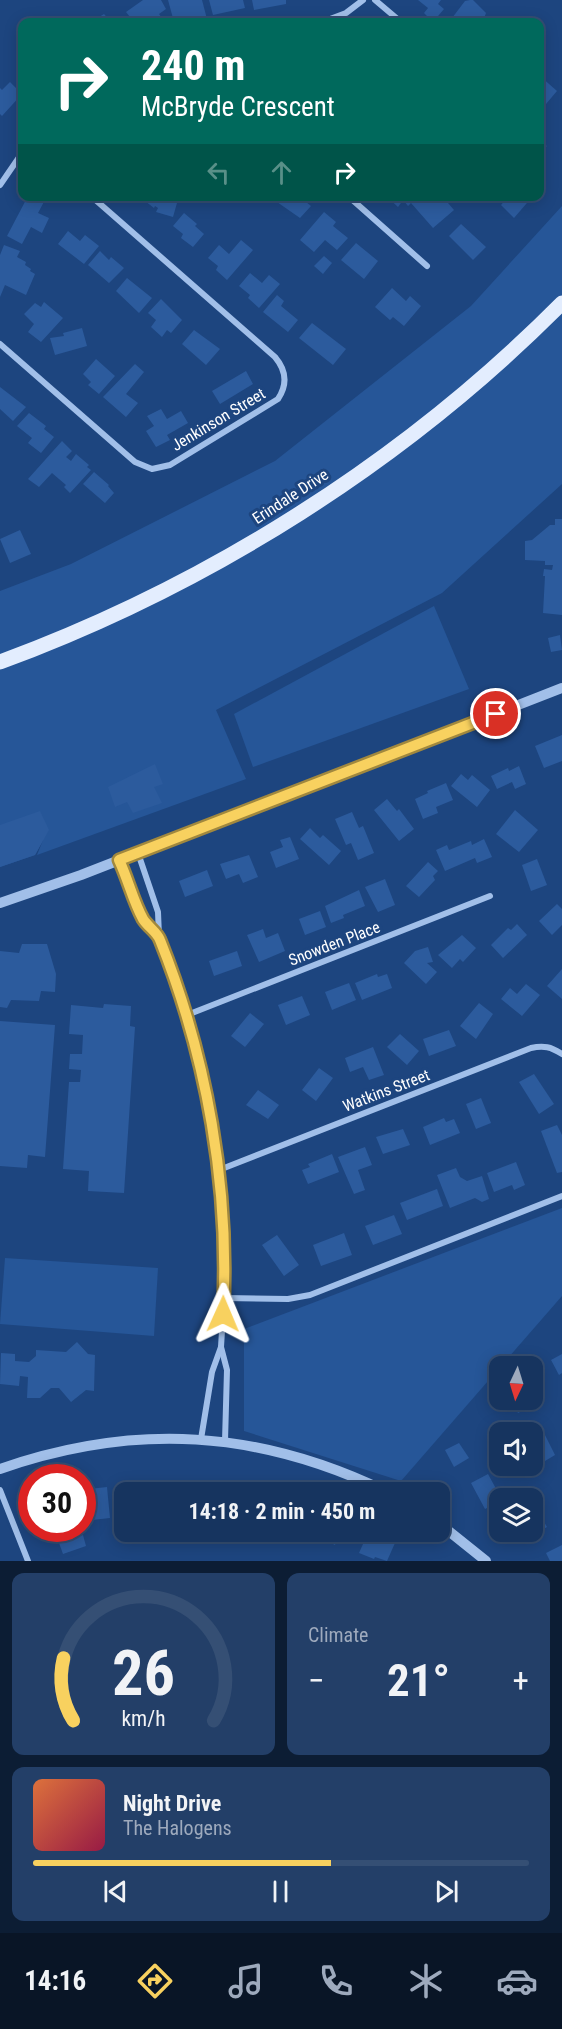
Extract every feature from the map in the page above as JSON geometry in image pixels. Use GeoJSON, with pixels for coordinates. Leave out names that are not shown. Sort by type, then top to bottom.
{"type":"FeatureCollection","features":[{"type":"Feature","properties":{"kind":"main road","name":"Erindale Drive"},"geometry":{"type":"LineString","coordinates":[[0,662],[126,609],[231,554],[302,512],[381,458],[455,400],[534,332],[562,303]]}},
{"type":"Feature","properties":{"kind":"street"},"geometry":{"type":"LineString","coordinates":[[333,18],[346,13],[363,0]]}},
{"type":"Feature","properties":{"kind":"street"},"geometry":{"type":"LineString","coordinates":[[375,0],[396,18]]}},
{"type":"Feature","properties":{"kind":"street"},"geometry":{"type":"LineString","coordinates":[[0,185],[18,159]]}},
{"type":"Feature","properties":{"kind":"street","name":"Jenkinson Street"},"geometry":{"type":"LineString","coordinates":[[0,344],[135,462],[152,469],[170,465],[278,399],[285,379],[283,366],[275,357],[97,201]]}},
{"type":"Feature","properties":{"kind":"street"},"geometry":{"type":"LineString","coordinates":[[354,201],[427,266]]}},
{"type":"Feature","properties":{"kind":"street"},"geometry":{"type":"LineString","coordinates":[[0,903],[138,853],[562,688]]}},
{"type":"Feature","properties":{"kind":"street"},"geometry":{"type":"LineString","coordinates":[[138,853],[158,912],[159,936],[187,1015],[209,1111],[219,1170],[223,1236],[224,1298],[221,1347],[226,1377],[225,1441]]}},
{"type":"Feature","properties":{"kind":"street"},"geometry":{"type":"LineString","coordinates":[[119,860],[144,920],[159,936]]}},
{"type":"Feature","properties":{"kind":"street","name":"Snowden Place"},"geometry":{"type":"LineString","coordinates":[[187,1015],[490,896]]}},
{"type":"Feature","properties":{"kind":"street","name":"Watkins Street"},"geometry":{"type":"LineString","coordinates":[[219,1170],[531,1048],[542,1045],[553,1047],[562,1054]]}},
{"type":"Feature","properties":{"kind":"street"},"geometry":{"type":"LineString","coordinates":[[224,1298],[288,1299],[310,1295],[562,1196]]}},
{"type":"Feature","properties":{"kind":"street"},"geometry":{"type":"LineString","coordinates":[[201,1439],[211,1376],[221,1347]]}},
{"type":"Feature","properties":{"kind":"street"},"geometry":{"type":"LineString","coordinates":[[0,1469],[67,1449],[110,1442],[154,1438],[201,1439],[225,1441],[291,1454],[366,1482]]}},
{"type":"Feature","properties":{"kind":"street"},"geometry":{"type":"LineString","coordinates":[[0,1490],[28,1561]]}},
{"type":"Feature","properties":{"kind":"street"},"geometry":{"type":"LineString","coordinates":[[450,1532],[486,1561]]}},
{"type":"Feature","properties":{"kind":"shaded area"},"geometry":{"type":"Polygon","coordinates":[[[562,206],[562,484],[442,593],[216,710],[246,779],[37,855],[43,840],[35,855],[0,867],[0,591],[71,564],[275,461],[471,306],[562,206]]]}},
{"type":"Feature","properties":{"kind":"shaded area"},"geometry":{"type":"Polygon","coordinates":[[[434,606],[469,689],[253,767],[234,714],[434,606]]]}},
{"type":"Feature","properties":{"kind":"shaded area"},"geometry":{"type":"Polygon","coordinates":[[[562,1208],[562,1296],[510,1356],[489,1356],[489,1380],[401,1481],[244,1431],[244,1329],[562,1208]]]}},
{"type":"Feature","properties":{"kind":"shaded area"},"geometry":{"type":"Polygon","coordinates":[[[5,1258],[158,1268],[154,1336],[0,1324],[5,1258]]]}},
{"type":"Feature","properties":{"kind":"building"},"geometry":{"type":"Polygon","coordinates":[[[143,0],[161,0],[166,9],[159,14],[162,18],[131,18],[126,12],[143,0]]]}},
{"type":"Feature","properties":{"kind":"building"},"geometry":{"type":"Polygon","coordinates":[[[168,0],[202,0],[207,18],[173,18],[168,0]]]}},
{"type":"Feature","properties":{"kind":"building"},"geometry":{"type":"Polygon","coordinates":[[[209,0],[243,0],[245,8],[213,15],[209,0]]]}},
{"type":"Feature","properties":{"kind":"building"},"geometry":{"type":"Polygon","coordinates":[[[252,0],[286,0],[286,4],[254,10],[252,0]]]}},
{"type":"Feature","properties":{"kind":"building"},"geometry":{"type":"Polygon","coordinates":[[[418,0],[441,0],[438,4],[444,9],[436,18],[429,18],[424,13],[428,8],[418,0]]]}},
{"type":"Feature","properties":{"kind":"building"},"geometry":{"type":"Polygon","coordinates":[[[473,0],[486,13],[484,18],[452,18],[465,1],[473,0]]]}},
{"type":"Feature","properties":{"kind":"building"},"geometry":{"type":"Polygon","coordinates":[[[544,80],[557,91],[546,104],[544,102],[544,80]]]}},
{"type":"Feature","properties":{"kind":"building"},"geometry":{"type":"Polygon","coordinates":[[[10,82],[18,90],[18,98],[2,116],[0,114],[0,88],[2,90],[10,82]]]}},
{"type":"Feature","properties":{"kind":"building"},"geometry":{"type":"Polygon","coordinates":[[[25,201],[44,201],[38,213],[49,218],[42,233],[31,227],[22,244],[7,236],[25,201]]]}},
{"type":"Feature","properties":{"kind":"building"},"geometry":{"type":"Polygon","coordinates":[[[145,201],[178,201],[173,217],[156,212],[158,208],[155,206],[154,208],[145,201]]]}},
{"type":"Feature","properties":{"kind":"building"},"geometry":{"type":"Polygon","coordinates":[[[305,201],[311,206],[300,218],[277,202],[305,201]]]}},
{"type":"Feature","properties":{"kind":"building"},"geometry":{"type":"Polygon","coordinates":[[[391,201],[402,201],[398,207],[391,201]]]}},
{"type":"Feature","properties":{"kind":"building"},"geometry":{"type":"Polygon","coordinates":[[[404,201],[446,201],[454,210],[433,228],[411,203],[408,206],[404,201]]]}},
{"type":"Feature","properties":{"kind":"building"},"geometry":{"type":"Polygon","coordinates":[[[505,201],[529,201],[514,218],[501,205],[505,201]]]}},
{"type":"Feature","properties":{"kind":"building"},"geometry":{"type":"Polygon","coordinates":[[[324,212],[336,222],[333,226],[348,238],[337,250],[325,240],[314,252],[300,240],[324,212]]]}},
{"type":"Feature","properties":{"kind":"building"},"geometry":{"type":"Polygon","coordinates":[[[184,213],[197,224],[195,226],[204,234],[193,247],[181,238],[183,234],[173,226],[184,213]]]}},
{"type":"Feature","properties":{"kind":"building"},"geometry":{"type":"Polygon","coordinates":[[[461,224],[486,247],[473,260],[449,236],[461,224]]]}},
{"type":"Feature","properties":{"kind":"building"},"geometry":{"type":"Polygon","coordinates":[[[68,231],[80,241],[85,235],[99,246],[84,264],[58,244],[68,231]]]}},
{"type":"Feature","properties":{"kind":"building"},"geometry":{"type":"Polygon","coordinates":[[[241,240],[253,250],[227,280],[216,270],[218,266],[208,258],[219,245],[229,254],[241,240]]]}},
{"type":"Feature","properties":{"kind":"building"},"geometry":{"type":"Polygon","coordinates":[[[356,243],[378,261],[364,279],[341,260],[356,243]]]}},
{"type":"Feature","properties":{"kind":"building"},"geometry":{"type":"Polygon","coordinates":[[[4,245],[20,251],[17,257],[26,262],[25,265],[35,274],[26,295],[5,285],[0,297],[0,255],[4,245]]]}},
{"type":"Feature","properties":{"kind":"building"},"geometry":{"type":"Polygon","coordinates":[[[100,251],[109,260],[111,257],[124,268],[109,283],[88,265],[100,251]]]}},
{"type":"Feature","properties":{"kind":"building"},"geometry":{"type":"Polygon","coordinates":[[[324,256],[332,263],[323,274],[314,266],[324,256]]]}},
{"type":"Feature","properties":{"kind":"building"},"geometry":{"type":"Polygon","coordinates":[[[250,273],[262,283],[269,275],[280,284],[259,308],[248,298],[250,295],[239,286],[250,273]]]}},
{"type":"Feature","properties":{"kind":"building"},"geometry":{"type":"Polygon","coordinates":[[[127,278],[152,298],[139,313],[116,291],[127,278]]]}},
{"type":"Feature","properties":{"kind":"building"},"geometry":{"type":"Polygon","coordinates":[[[392,288],[406,301],[410,296],[421,306],[404,326],[393,317],[390,320],[375,307],[392,288]]]}},
{"type":"Feature","properties":{"kind":"building"},"geometry":{"type":"Polygon","coordinates":[[[277,295],[284,301],[281,306],[298,320],[288,332],[263,312],[277,295]]]}},
{"type":"Feature","properties":{"kind":"building"},"geometry":{"type":"Polygon","coordinates":[[[161,299],[182,320],[171,333],[167,330],[162,337],[151,327],[156,320],[148,313],[161,299]]]}},
{"type":"Feature","properties":{"kind":"building"},"geometry":{"type":"Polygon","coordinates":[[[44,302],[63,318],[41,342],[28,332],[34,324],[24,314],[35,303],[41,307],[44,302]]]}},
{"type":"Feature","properties":{"kind":"building"},"geometry":{"type":"Polygon","coordinates":[[[312,323],[346,349],[333,365],[299,338],[312,323]]]}},
{"type":"Feature","properties":{"kind":"building"},"geometry":{"type":"Polygon","coordinates":[[[82,328],[87,346],[55,355],[50,338],[64,336],[63,333],[82,328]]]}},
{"type":"Feature","properties":{"kind":"building"},"geometry":{"type":"Polygon","coordinates":[[[194,330],[220,349],[206,365],[182,344],[194,330]]]}},
{"type":"Feature","properties":{"kind":"building"},"geometry":{"type":"Polygon","coordinates":[[[96,359],[115,376],[99,394],[88,385],[91,382],[83,374],[96,359]]]}},
{"type":"Feature","properties":{"kind":"building"},"geometry":{"type":"Polygon","coordinates":[[[135,364],[144,372],[126,394],[138,403],[126,417],[103,397],[135,364]]]}},
{"type":"Feature","properties":{"kind":"building"},"geometry":{"type":"Polygon","coordinates":[[[246,371],[253,384],[220,404],[212,391],[246,371]]]}},
{"type":"Feature","properties":{"kind":"building"},"geometry":{"type":"Polygon","coordinates":[[[0,387],[26,407],[13,421],[0,409],[0,387]]]}},
{"type":"Feature","properties":{"kind":"building"},"geometry":{"type":"Polygon","coordinates":[[[161,409],[167,419],[181,411],[188,423],[167,435],[170,440],[156,447],[146,431],[154,426],[147,416],[161,409]]]}},
{"type":"Feature","properties":{"kind":"building"},"geometry":{"type":"Polygon","coordinates":[[[29,413],[46,426],[44,429],[54,437],[41,453],[28,443],[32,438],[17,426],[29,413]]]}},
{"type":"Feature","properties":{"kind":"building"},"geometry":{"type":"Polygon","coordinates":[[[62,441],[72,451],[66,457],[71,461],[76,454],[89,465],[87,467],[91,470],[70,493],[64,487],[66,485],[52,473],[39,487],[28,479],[62,441]]]}},
{"type":"Feature","properties":{"kind":"building"},"geometry":{"type":"Polygon","coordinates":[[[94,472],[109,485],[114,493],[105,503],[83,484],[94,472]]]}},
{"type":"Feature","properties":{"kind":"building"},"geometry":{"type":"Polygon","coordinates":[[[555,519],[562,519],[562,615],[543,613],[544,569],[552,570],[553,565],[545,565],[545,561],[525,560],[525,541],[532,540],[550,525],[555,525],[555,519]]]}},
{"type":"Feature","properties":{"kind":"building"},"geometry":{"type":"Polygon","coordinates":[[[20,530],[31,554],[10,563],[0,539],[20,530]]]}},
{"type":"Feature","properties":{"kind":"building"},"geometry":{"type":"Polygon","coordinates":[[[560,635],[562,650],[551,652],[548,638],[560,635]]]}},
{"type":"Feature","properties":{"kind":"building"},"geometry":{"type":"Polygon","coordinates":[[[562,735],[562,761],[544,768],[535,746],[562,735]]]}},
{"type":"Feature","properties":{"kind":"building"},"geometry":{"type":"Polygon","coordinates":[[[155,764],[163,784],[154,787],[162,803],[133,813],[127,802],[115,807],[108,787],[155,764]]]}},
{"type":"Feature","properties":{"kind":"building"},"geometry":{"type":"Polygon","coordinates":[[[519,766],[526,784],[515,789],[512,782],[497,789],[491,776],[508,768],[509,771],[519,766]]]}},
{"type":"Feature","properties":{"kind":"building"},"geometry":{"type":"Polygon","coordinates":[[[461,774],[468,780],[472,775],[490,790],[477,807],[451,786],[461,774]]]}},
{"type":"Feature","properties":{"kind":"building"},"geometry":{"type":"Polygon","coordinates":[[[446,783],[453,800],[436,807],[438,813],[423,819],[415,799],[446,783]]]}},
{"type":"Feature","properties":{"kind":"building"},"geometry":{"type":"Polygon","coordinates":[[[387,799],[397,811],[399,809],[414,829],[399,841],[374,810],[387,799]]]}},
{"type":"Feature","properties":{"kind":"building"},"geometry":{"type":"Polygon","coordinates":[[[515,810],[538,830],[519,852],[496,834],[515,810]]]}},
{"type":"Feature","properties":{"kind":"building"},"geometry":{"type":"Polygon","coordinates":[[[40,811],[49,830],[35,855],[0,867],[0,825],[40,811]]]}},
{"type":"Feature","properties":{"kind":"building"},"geometry":{"type":"Polygon","coordinates":[[[352,812],[359,828],[363,826],[374,853],[358,860],[351,843],[346,845],[335,819],[352,812]]]}},
{"type":"Feature","properties":{"kind":"building"},"geometry":{"type":"Polygon","coordinates":[[[310,828],[320,838],[323,835],[341,851],[329,865],[300,839],[310,828]]]}},
{"type":"Feature","properties":{"kind":"building"},"geometry":{"type":"Polygon","coordinates":[[[290,837],[299,859],[276,868],[270,852],[283,847],[280,840],[290,837]]]}},
{"type":"Feature","properties":{"kind":"building"},"geometry":{"type":"Polygon","coordinates":[[[484,839],[492,857],[477,863],[475,858],[445,871],[436,850],[447,845],[449,850],[471,841],[472,845],[484,839]]]}},
{"type":"Feature","properties":{"kind":"building"},"geometry":{"type":"Polygon","coordinates":[[[249,855],[258,877],[243,883],[239,874],[226,879],[220,864],[249,855]]]}},
{"type":"Feature","properties":{"kind":"building"},"geometry":{"type":"Polygon","coordinates":[[[537,859],[547,885],[531,891],[522,865],[537,859]]]}},
{"type":"Feature","properties":{"kind":"building"},"geometry":{"type":"Polygon","coordinates":[[[428,862],[438,871],[433,876],[435,880],[419,897],[406,886],[428,862]]]}},
{"type":"Feature","properties":{"kind":"building"},"geometry":{"type":"Polygon","coordinates":[[[207,870],[213,886],[185,897],[179,881],[207,870]]]}},
{"type":"Feature","properties":{"kind":"building"},"geometry":{"type":"Polygon","coordinates":[[[385,879],[395,905],[378,912],[365,887],[385,879]]]}},
{"type":"Feature","properties":{"kind":"building"},"geometry":{"type":"Polygon","coordinates":[[[359,890],[365,906],[331,923],[325,906],[359,890]]]}},
{"type":"Feature","properties":{"kind":"building"},"geometry":{"type":"Polygon","coordinates":[[[557,904],[562,909],[562,925],[552,935],[539,921],[557,904]]]}},
{"type":"Feature","properties":{"kind":"building"},"geometry":{"type":"Polygon","coordinates":[[[320,911],[326,927],[305,935],[299,919],[320,911]]]}},
{"type":"Feature","properties":{"kind":"building"},"geometry":{"type":"Polygon","coordinates":[[[517,924],[527,935],[503,958],[491,945],[508,928],[511,930],[517,924]]]}},
{"type":"Feature","properties":{"kind":"building"},"geometry":{"type":"Polygon","coordinates":[[[263,929],[266,938],[278,933],[285,951],[259,962],[247,935],[263,929]]]}},
{"type":"Feature","properties":{"kind":"building"},"geometry":{"type":"Polygon","coordinates":[[[462,935],[476,948],[463,962],[460,959],[452,968],[438,955],[462,935]]]}},
{"type":"Feature","properties":{"kind":"building"},"geometry":{"type":"Polygon","coordinates":[[[22,944],[47,944],[56,974],[55,992],[41,991],[39,1001],[11,1000],[7,1008],[0,1007],[0,951],[19,953],[22,944]]]}},
{"type":"Feature","properties":{"kind":"building"},"geometry":{"type":"Polygon","coordinates":[[[428,947],[433,962],[427,963],[437,972],[426,984],[404,963],[415,951],[428,947]]]}},
{"type":"Feature","properties":{"kind":"building"},"geometry":{"type":"Polygon","coordinates":[[[237,951],[242,966],[214,976],[209,961],[237,951]]]}},
{"type":"Feature","properties":{"kind":"building"},"geometry":{"type":"Polygon","coordinates":[[[562,969],[562,999],[547,986],[562,969]]]}},
{"type":"Feature","properties":{"kind":"building"},"geometry":{"type":"Polygon","coordinates":[[[377,974],[378,977],[387,974],[392,988],[362,1000],[355,983],[377,974]]]}},
{"type":"Feature","properties":{"kind":"building"},"geometry":{"type":"Polygon","coordinates":[[[349,983],[356,1000],[332,1010],[325,992],[349,983]]]}},
{"type":"Feature","properties":{"kind":"building"},"geometry":{"type":"Polygon","coordinates":[[[526,984],[540,995],[522,1016],[501,999],[510,988],[517,994],[526,984]]]}},
{"type":"Feature","properties":{"kind":"building"},"geometry":{"type":"Polygon","coordinates":[[[302,996],[310,1015],[286,1025],[278,1005],[302,996]]]}},
{"type":"Feature","properties":{"kind":"building"},"geometry":{"type":"Polygon","coordinates":[[[479,1003],[493,1014],[476,1039],[460,1026],[479,1003]]]}},
{"type":"Feature","properties":{"kind":"building"},"geometry":{"type":"Polygon","coordinates":[[[104,1004],[131,1006],[130,1026],[135,1027],[124,1193],[88,1191],[89,1171],[63,1169],[69,1082],[80,1082],[81,1070],[69,1069],[70,1054],[82,1054],[83,1035],[69,1034],[71,1005],[103,1008],[104,1004]]]}},
{"type":"Feature","properties":{"kind":"building"},"geometry":{"type":"Polygon","coordinates":[[[250,1013],[264,1024],[245,1047],[231,1036],[250,1013]]]}},
{"type":"Feature","properties":{"kind":"building"},"geometry":{"type":"Polygon","coordinates":[[[0,1021],[55,1025],[45,1157],[28,1155],[27,1168],[0,1166],[0,1021]]]}},
{"type":"Feature","properties":{"kind":"building"},"geometry":{"type":"Polygon","coordinates":[[[449,1030],[456,1046],[429,1056],[423,1039],[449,1030]]]}},
{"type":"Feature","properties":{"kind":"building"},"geometry":{"type":"Polygon","coordinates":[[[400,1034],[419,1051],[407,1065],[387,1047],[400,1034]]]}},
{"type":"Feature","properties":{"kind":"building"},"geometry":{"type":"Polygon","coordinates":[[[373,1047],[384,1075],[369,1080],[363,1067],[350,1072],[345,1058],[373,1047]]]}},
{"type":"Feature","properties":{"kind":"building"},"geometry":{"type":"Polygon","coordinates":[[[319,1068],[333,1078],[316,1101],[302,1090],[319,1068]]]}},
{"type":"Feature","properties":{"kind":"building"},"geometry":{"type":"Polygon","coordinates":[[[534,1074],[554,1104],[539,1114],[519,1082],[534,1074]]]}},
{"type":"Feature","properties":{"kind":"building"},"geometry":{"type":"Polygon","coordinates":[[[258,1090],[279,1105],[268,1119],[246,1105],[258,1090]]]}},
{"type":"Feature","properties":{"kind":"building"},"geometry":{"type":"Polygon","coordinates":[[[481,1098],[491,1123],[476,1129],[466,1104],[481,1098]]]}},
{"type":"Feature","properties":{"kind":"building"},"geometry":{"type":"Polygon","coordinates":[[[444,1118],[446,1122],[454,1119],[460,1133],[430,1145],[423,1127],[444,1118]]]}},
{"type":"Feature","properties":{"kind":"building"},"geometry":{"type":"Polygon","coordinates":[[[557,1125],[562,1135],[562,1172],[557,1173],[541,1131],[557,1125]]]}},
{"type":"Feature","properties":{"kind":"building"},"geometry":{"type":"Polygon","coordinates":[[[403,1129],[410,1145],[383,1154],[376,1137],[403,1129]]]}},
{"type":"Feature","properties":{"kind":"building"},"geometry":{"type":"Polygon","coordinates":[[[365,1147],[372,1165],[358,1170],[365,1190],[354,1194],[338,1157],[365,1147]]]}},
{"type":"Feature","properties":{"kind":"building"},"geometry":{"type":"Polygon","coordinates":[[[332,1154],[339,1172],[308,1184],[302,1170],[310,1167],[308,1164],[332,1154]]]}},
{"type":"Feature","properties":{"kind":"building"},"geometry":{"type":"Polygon","coordinates":[[[516,1162],[525,1185],[514,1190],[512,1185],[494,1192],[487,1173],[516,1162]]]}},
{"type":"Feature","properties":{"kind":"building"},"geometry":{"type":"Polygon","coordinates":[[[456,1168],[460,1177],[467,1181],[482,1176],[489,1199],[482,1202],[475,1198],[450,1208],[437,1175],[456,1168]]]}},
{"type":"Feature","properties":{"kind":"building"},"geometry":{"type":"Polygon","coordinates":[[[437,1189],[443,1206],[407,1220],[400,1203],[437,1189]]]}},
{"type":"Feature","properties":{"kind":"building"},"geometry":{"type":"Polygon","coordinates":[[[394,1215],[402,1234],[373,1245],[365,1226],[394,1215]]]}},
{"type":"Feature","properties":{"kind":"building"},"geometry":{"type":"Polygon","coordinates":[[[344,1233],[352,1255],[321,1266],[313,1245],[344,1233]]]}},
{"type":"Feature","properties":{"kind":"building"},"geometry":{"type":"Polygon","coordinates":[[[277,1235],[299,1265],[284,1276],[262,1245],[277,1235]]]}},
{"type":"Feature","properties":{"kind":"building"},"geometry":{"type":"Polygon","coordinates":[[[77,1342],[88,1354],[95,1355],[94,1391],[86,1390],[71,1402],[59,1388],[51,1388],[40,1398],[27,1398],[28,1377],[20,1376],[19,1386],[0,1384],[1,1353],[15,1354],[15,1361],[29,1362],[36,1356],[36,1350],[66,1352],[77,1342]]]}},
{"type":"Feature","properties":{"kind":"building"},"geometry":{"type":"Polygon","coordinates":[[[562,1354],[562,1373],[559,1375],[551,1360],[562,1354]]]}},
{"type":"Feature","properties":{"kind":"building"},"geometry":{"type":"Polygon","coordinates":[[[543,1433],[555,1455],[545,1461],[543,1457],[543,1433]]]}},
{"type":"Feature","properties":{"kind":"building"},"geometry":{"type":"Polygon","coordinates":[[[459,1443],[469,1458],[454,1467],[445,1450],[459,1443]]]}},
{"type":"Feature","properties":{"kind":"building"},"geometry":{"type":"Polygon","coordinates":[[[488,1474],[496,1488],[489,1488],[489,1507],[485,1509],[471,1483],[488,1474]]]}},
{"type":"Feature","properties":{"kind":"building"},"geometry":{"type":"Polygon","coordinates":[[[107,1487],[110,1518],[96,1520],[96,1488],[107,1487]]]}},
{"type":"Feature","properties":{"kind":"building"},"geometry":{"type":"Polygon","coordinates":[[[85,1542],[86,1546],[63,1554],[59,1543],[85,1542]]]}},
{"type":"Feature","properties":{"kind":"building"},"geometry":{"type":"Polygon","coordinates":[[[364,1542],[395,1543],[387,1561],[359,1553],[364,1542]]]}},
{"type":"Feature","properties":{"kind":"building"},"geometry":{"type":"Polygon","coordinates":[[[562,1545],[562,1561],[550,1561],[546,1553],[562,1545]]]}},
{"type":"Feature","properties":{"kind":"route"},"geometry":{"type":"LineString","coordinates":[[223,1314],[223,1236],[219,1170],[209,1111],[187,1015],[159,936],[144,920],[119,860],[496,714]]}}]}
